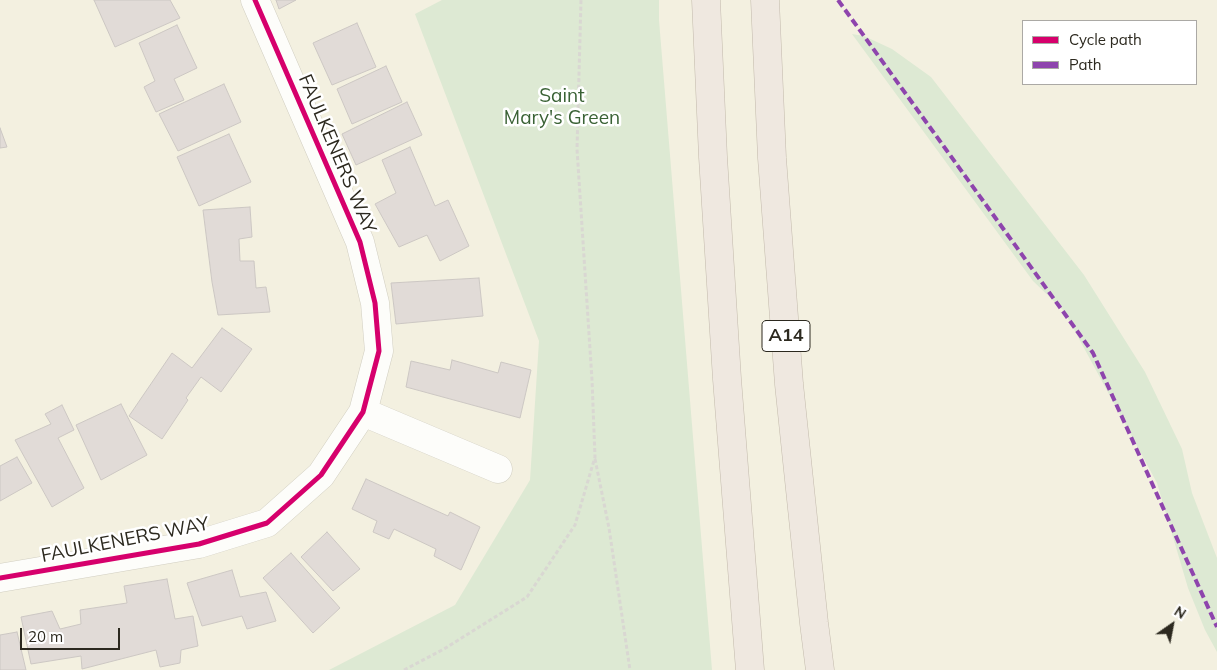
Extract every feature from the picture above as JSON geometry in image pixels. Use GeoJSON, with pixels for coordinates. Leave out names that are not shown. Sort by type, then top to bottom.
{"type":"FeatureCollection","features":[{"type":"Feature","properties":{"kind":"highway"},"geometry":{"type":"LineString","coordinates":[[706,0],[713,157],[727,378],[750,670]]}},
{"type":"Feature","properties":{"kind":"highway","name":"A14"},"geometry":{"type":"LineString","coordinates":[[765,0],[772,158],[789,384],[820,670]]}},
{"type":"Feature","properties":{"kind":"street","name":"FAULKENERS WAY"},"geometry":{"type":"LineString","coordinates":[[0,578],[199,544],[267,523],[321,476],[363,412],[379,351],[376,303],[360,242],[255,0]]}},
{"type":"Feature","properties":{"kind":"street"},"geometry":{"type":"LineString","coordinates":[[363,412],[498,469]]}},
{"type":"Feature","properties":{"kind":"path"},"geometry":{"type":"LineString","coordinates":[[580,0],[577,149],[595,457],[609,528],[630,670]]}},
{"type":"Feature","properties":{"kind":"path"},"geometry":{"type":"LineString","coordinates":[[404,670],[444,649],[528,597],[575,525],[595,457]]}},
{"type":"Feature","properties":{"kind":"green space","name":"Saint Mary's Green"},"geometry":{"type":"Polygon","coordinates":[[[442,0],[659,0],[659,20],[712,670],[329,670],[455,605],[530,480],[539,341],[415,14],[442,0]]]}},
{"type":"Feature","properties":{"kind":"green space"},"geometry":{"type":"Polygon","coordinates":[[[852,34],[864,36],[892,49],[931,77],[1084,275],[1145,372],[1182,449],[1192,493],[1217,558],[1217,652],[1205,630],[1188,588],[1157,483],[1064,311],[1033,281],[852,34]]]}},
{"type":"Feature","properties":{"kind":"building"},"geometry":{"type":"Polygon","coordinates":[[[94,0],[170,0],[180,18],[115,47],[94,0]]]}},
{"type":"Feature","properties":{"kind":"building"},"geometry":{"type":"Polygon","coordinates":[[[276,0],[296,0],[279,9],[276,0]]]}},
{"type":"Feature","properties":{"kind":"building"},"geometry":{"type":"Polygon","coordinates":[[[357,23],[376,67],[332,85],[313,43],[357,23]]]}},
{"type":"Feature","properties":{"kind":"building"},"geometry":{"type":"Polygon","coordinates":[[[177,25],[197,68],[174,79],[184,100],[156,112],[144,87],[155,81],[139,43],[177,25]]]}},
{"type":"Feature","properties":{"kind":"building"},"geometry":{"type":"Polygon","coordinates":[[[386,66],[402,102],[352,124],[337,89],[386,66]]]}},
{"type":"Feature","properties":{"kind":"building"},"geometry":{"type":"Polygon","coordinates":[[[224,84],[241,122],[178,151],[159,114],[224,84]]]}},
{"type":"Feature","properties":{"kind":"building"},"geometry":{"type":"Polygon","coordinates":[[[407,102],[422,135],[356,165],[342,134],[407,102]]]}},
{"type":"Feature","properties":{"kind":"building"},"geometry":{"type":"Polygon","coordinates":[[[0,128],[7,147],[0,148],[0,128]]]}},
{"type":"Feature","properties":{"kind":"building"},"geometry":{"type":"Polygon","coordinates":[[[229,134],[251,182],[199,206],[177,157],[229,134]]]}},
{"type":"Feature","properties":{"kind":"building"},"geometry":{"type":"Polygon","coordinates":[[[410,147],[435,206],[448,200],[469,246],[440,261],[427,235],[399,247],[375,204],[396,193],[382,160],[410,147]]]}},
{"type":"Feature","properties":{"kind":"building"},"geometry":{"type":"Polygon","coordinates":[[[250,207],[252,237],[239,239],[240,261],[254,261],[256,288],[266,287],[270,312],[218,315],[203,210],[250,207]]]}},
{"type":"Feature","properties":{"kind":"building"},"geometry":{"type":"Polygon","coordinates":[[[479,278],[483,316],[396,324],[391,283],[479,278]]]}},
{"type":"Feature","properties":{"kind":"building"},"geometry":{"type":"Polygon","coordinates":[[[222,328],[252,349],[221,392],[201,377],[186,398],[188,400],[162,439],[129,416],[172,353],[192,368],[222,328]]]}},
{"type":"Feature","properties":{"kind":"building"},"geometry":{"type":"Polygon","coordinates":[[[452,360],[498,373],[501,362],[531,370],[520,418],[406,387],[411,361],[450,370],[452,360]]]}},
{"type":"Feature","properties":{"kind":"building"},"geometry":{"type":"Polygon","coordinates":[[[121,404],[147,455],[101,480],[76,425],[121,404]]]}},
{"type":"Feature","properties":{"kind":"building"},"geometry":{"type":"Polygon","coordinates":[[[62,405],[74,430],[58,438],[84,488],[52,507],[15,440],[51,424],[45,414],[62,405]]]}},
{"type":"Feature","properties":{"kind":"building"},"geometry":{"type":"Polygon","coordinates":[[[17,457],[32,483],[0,501],[0,466],[17,457]]]}},
{"type":"Feature","properties":{"kind":"building"},"geometry":{"type":"Polygon","coordinates":[[[366,479],[448,516],[450,512],[480,527],[461,570],[434,556],[436,549],[394,529],[389,539],[373,532],[377,521],[352,509],[366,479]]]}},
{"type":"Feature","properties":{"kind":"building"},"geometry":{"type":"Polygon","coordinates":[[[327,532],[360,569],[333,591],[301,557],[327,532]]]}},
{"type":"Feature","properties":{"kind":"building"},"geometry":{"type":"Polygon","coordinates":[[[291,553],[340,608],[313,633],[263,578],[291,553]]]}},
{"type":"Feature","properties":{"kind":"building"},"geometry":{"type":"Polygon","coordinates":[[[232,570],[240,597],[266,592],[276,621],[247,629],[242,616],[202,626],[187,583],[232,570]]]}},
{"type":"Feature","properties":{"kind":"building"},"geometry":{"type":"Polygon","coordinates":[[[167,579],[175,619],[193,616],[198,646],[181,650],[180,663],[160,667],[156,650],[82,669],[81,656],[31,664],[21,617],[52,611],[60,629],[81,624],[80,610],[127,603],[124,586],[167,579]]]}},
{"type":"Feature","properties":{"kind":"building"},"geometry":{"type":"Polygon","coordinates":[[[17,632],[26,670],[0,670],[0,635],[17,632]]]}},
{"type":"Feature","properties":{"kind":"marked path"},"geometry":{"type":"LineString","coordinates":[[838,0],[1093,353],[1217,627]]}},
{"type":"Feature","properties":{"kind":"cycle path"},"geometry":{"type":"LineString","coordinates":[[0,578],[199,544],[267,523],[321,475],[363,412],[379,351],[375,303],[360,242],[255,0]]}}]}
